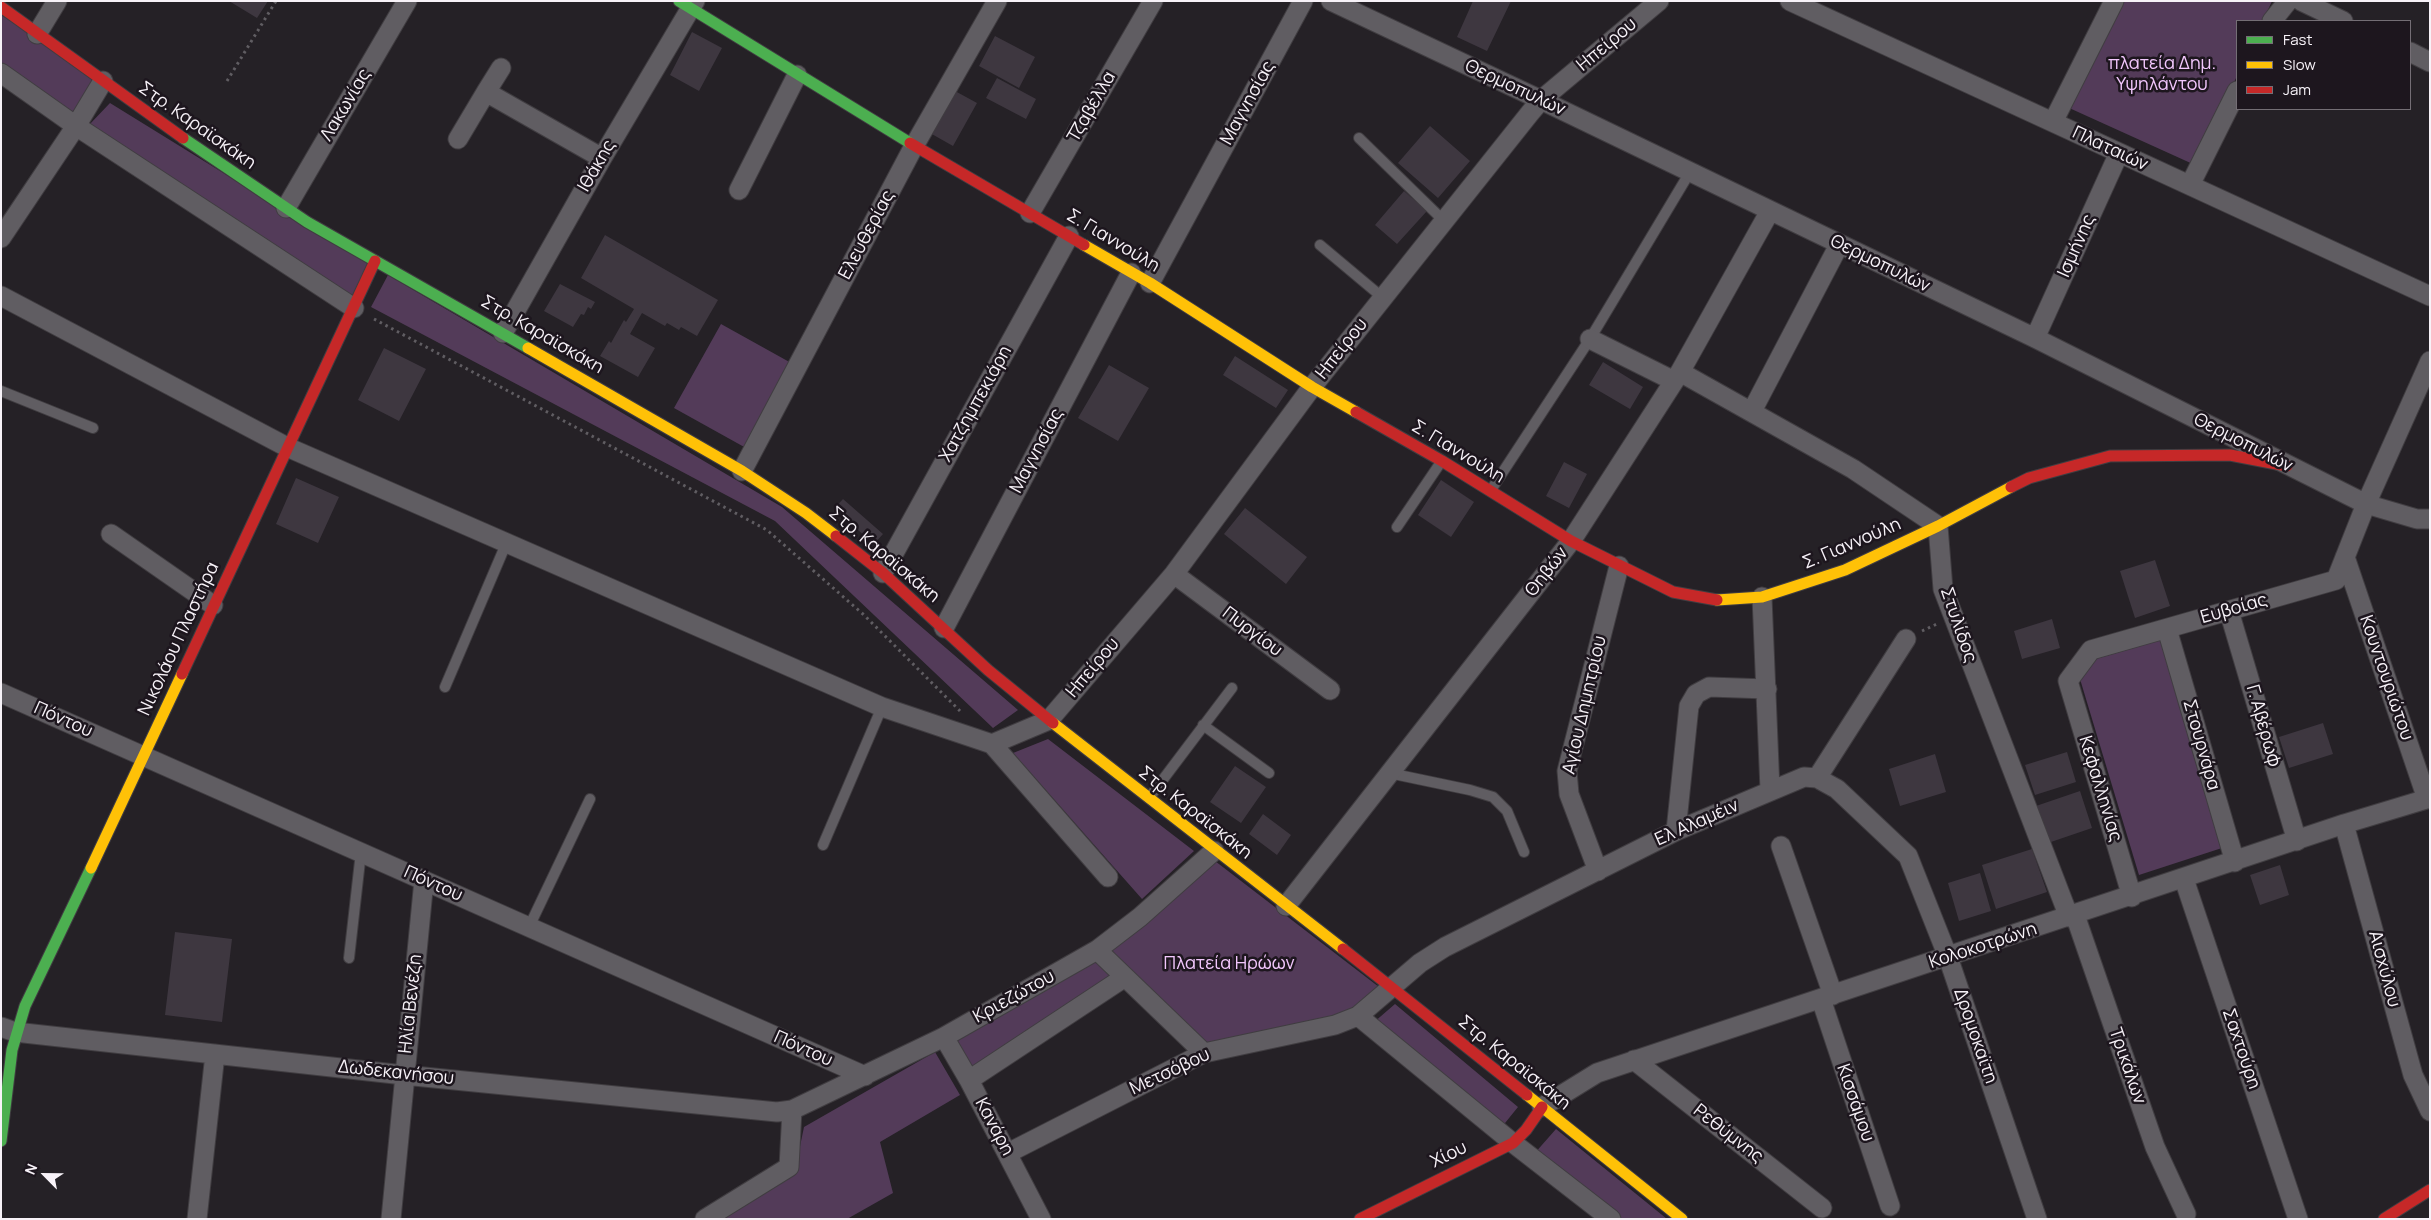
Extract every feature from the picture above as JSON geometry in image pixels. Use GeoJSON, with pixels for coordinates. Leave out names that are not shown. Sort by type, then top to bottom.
{"type":"FeatureCollection","features":[{"type":"Feature","properties":{"kind":"street"},"geometry":{"type":"LineString","coordinates":[[38,34],[57,1]]}},
{"type":"Feature","properties":{"kind":"street","name":"Λακωνίας"},"geometry":{"type":"LineString","coordinates":[[286,208],[407,1]]}},
{"type":"Feature","properties":{"kind":"street","name":"Ελευθερίας"},"geometry":{"type":"LineString","coordinates":[[742,471],[914,146],[997,1]]}},
{"type":"Feature","properties":{"kind":"street","name":"Τζαβέλλα"},"geometry":{"type":"LineString","coordinates":[[1030,213],[1153,1]]}},
{"type":"Feature","properties":{"kind":"street","name":"Μαγνησίας"},"geometry":{"type":"LineString","coordinates":[[1150,283],[1303,1]]}},
{"type":"Feature","properties":{"kind":"street","name":"Θερμοπυλών"},"geometry":{"type":"LineString","coordinates":[[1331,1],[2036,338],[2240,440],[2287,466],[2366,504],[2417,519],[2430,519]]}},
{"type":"Feature","properties":{"kind":"street","name":"Ηπείρου"},"geometry":{"type":"LineString","coordinates":[[1049,720],[1174,574],[1312,387],[1443,220],[1541,100],[1659,1]]}},
{"type":"Feature","properties":{"kind":"street","name":"Πλαταιών"},"geometry":{"type":"LineString","coordinates":[[1790,1],[2430,296]]}},
{"type":"Feature","properties":{"kind":"street"},"geometry":{"type":"LineString","coordinates":[[2053,122],[2114,1]]}},
{"type":"Feature","properties":{"kind":"street"},"geometry":{"type":"LineString","coordinates":[[2273,20],[2288,1]]}},
{"type":"Feature","properties":{"kind":"street"},"geometry":{"type":"LineString","coordinates":[[2301,1],[2341,20]]}},
{"type":"Feature","properties":{"kind":"street","name":"Σ. Γιαννούλη"},"geometry":{"type":"LineString","coordinates":[[688,4],[797,75],[914,146],[1150,283],[1312,387],[1442,461],[1571,540],[1673,592],[1713,600],[1762,597],[1845,570],[1938,526],[2029,478],[2110,456],[2230,455],[2287,466]]}},
{"type":"Feature","properties":{"kind":"street","name":"Ιθάκης"},"geometry":{"type":"LineString","coordinates":[[503,333],[688,4]]}},
{"type":"Feature","properties":{"kind":"street","name":"Στρ. Καραϊσκάκη"},"geometry":{"type":"LineString","coordinates":[[1,7],[103,81],[286,208],[742,471],[806,513],[883,573],[988,670],[1049,720],[1214,851],[1393,988],[1682,1219]]}},
{"type":"Feature","properties":{"kind":"street"},"geometry":{"type":"LineString","coordinates":[[2411,52],[2430,62]]}},
{"type":"Feature","properties":{"kind":"street"},"geometry":{"type":"LineString","coordinates":[[458,139],[501,68]]}},
{"type":"Feature","properties":{"kind":"street"},"geometry":{"type":"LineString","coordinates":[[1,73],[76,126],[354,308]]}},
{"type":"Feature","properties":{"kind":"street"},"geometry":{"type":"LineString","coordinates":[[739,190],[797,75]]}},
{"type":"Feature","properties":{"kind":"street"},"geometry":{"type":"LineString","coordinates":[[1,238],[76,126],[103,81]]}},
{"type":"Feature","properties":{"kind":"street"},"geometry":{"type":"LineString","coordinates":[[486,92],[602,158]]}},
{"type":"Feature","properties":{"kind":"street"},"geometry":{"type":"LineString","coordinates":[[2190,185],[2236,93]]}},
{"type":"Feature","properties":{"kind":"street","name":"Ισμήνης"},"geometry":{"type":"LineString","coordinates":[[2036,338],[2119,153]]}},
{"type":"Feature","properties":{"kind":"street","name":"Θηβών"},"geometry":{"type":"LineString","coordinates":[[1286,906],[1571,540],[1677,376],[1770,211]]}},
{"type":"Feature","properties":{"kind":"street","name":"Χατζημπεκιάρη"},"geometry":{"type":"LineString","coordinates":[[883,573],[1070,236]]}},
{"type":"Feature","properties":{"kind":"street"},"geometry":{"type":"LineString","coordinates":[[1752,411],[1839,245]]}},
{"type":"Feature","properties":{"kind":"street","name":"Νικολάου Πλαστήρα"},"geometry":{"type":"LineString","coordinates":[[1,1141],[8,1030],[25,1006],[145,757],[213,605],[376,261]]}},
{"type":"Feature","properties":{"kind":"street","name":"Μαγνησίας"},"geometry":{"type":"LineString","coordinates":[[944,628],[1131,273]]}},
{"type":"Feature","properties":{"kind":"street"},"geometry":{"type":"LineString","coordinates":[[1,296],[287,447],[882,707],[992,744],[1108,877]]}},
{"type":"Feature","properties":{"kind":"street"},"geometry":{"type":"LineString","coordinates":[[1590,339],[1677,376],[1752,411],[1853,469],[1938,526]]}},
{"type":"Feature","properties":{"kind":"street","name":"Ευβοίας"},"geometry":{"type":"LineString","coordinates":[[2068,681],[2091,650],[2336,580],[2366,504],[2430,361]]}},
{"type":"Feature","properties":{"kind":"street","name":"Στυλίδος"},"geometry":{"type":"LineString","coordinates":[[1938,526],[1943,589],[2072,916]]}},
{"type":"Feature","properties":{"kind":"street"},"geometry":{"type":"LineString","coordinates":[[111,534],[213,605]]}},
{"type":"Feature","properties":{"kind":"street","name":"Κουντουριώτου"},"geometry":{"type":"LineString","coordinates":[[2345,557],[2428,798]]}},
{"type":"Feature","properties":{"kind":"street","name":"Αγίου Δημητρίου"},"geometry":{"type":"LineString","coordinates":[[1598,870],[1569,794],[1567,771],[1620,566]]}},
{"type":"Feature","properties":{"kind":"street","name":"Πυργίου"},"geometry":{"type":"LineString","coordinates":[[1174,574],[1330,690]]}},
{"type":"Feature","properties":{"kind":"street"},"geometry":{"type":"LineString","coordinates":[[1762,597],[1770,790]]}},
{"type":"Feature","properties":{"kind":"street","name":"Γ. Αβέρωφ"},"geometry":{"type":"LineString","coordinates":[[2229,611],[2297,842]]}},
{"type":"Feature","properties":{"kind":"street","name":"Στουρνάρα"},"geometry":{"type":"LineString","coordinates":[[2167,628],[2235,862]]}},
{"type":"Feature","properties":{"kind":"street"},"geometry":{"type":"LineString","coordinates":[[1817,778],[1906,639]]}},
{"type":"Feature","properties":{"kind":"street","name":"Κεφαλληνίας"},"geometry":{"type":"LineString","coordinates":[[2068,681],[2132,896]]}},
{"type":"Feature","properties":{"kind":"street"},"geometry":{"type":"LineString","coordinates":[[1676,831],[1689,706],[1696,694],[1709,687],[1767,689]]}},
{"type":"Feature","properties":{"kind":"street","name":"Πόντου"},"geometry":{"type":"LineString","coordinates":[[1,693],[865,1076]]}},
{"type":"Feature","properties":{"kind":"street"},"geometry":{"type":"LineString","coordinates":[[992,744],[1049,720]]}},
{"type":"Feature","properties":{"kind":"street","name":"Ελ Αλαμέιν"},"geometry":{"type":"LineString","coordinates":[[1393,988],[1420,963],[1445,947],[1676,831],[1804,777],[1817,778]]}},
{"type":"Feature","properties":{"kind":"street","name":"Δρομοκαϊτη"},"geometry":{"type":"LineString","coordinates":[[1817,778],[1837,789],[1908,856],[1948,957],[2037,1219]]}},
{"type":"Feature","properties":{"kind":"street","name":"Κολοκοτρώνη"},"geometry":{"type":"LineString","coordinates":[[1542,1107],[1597,1073],[1634,1060],[2297,842],[2344,824],[2428,798]]}},
{"type":"Feature","properties":{"kind":"street","name":"Αισχύλου"},"geometry":{"type":"LineString","coordinates":[[2344,824],[2413,1075],[2430,1112]]}},
{"type":"Feature","properties":{"kind":"street","name":"Κισσάμου"},"geometry":{"type":"LineString","coordinates":[[1781,846],[1890,1206]]}},
{"type":"Feature","properties":{"kind":"street","name":"Κριεζώτου"},"geometry":{"type":"LineString","coordinates":[[792,1110],[944,1037],[1097,950],[1140,917],[1214,851]]}},
{"type":"Feature","properties":{"kind":"street","name":"Σαχτούρη"},"geometry":{"type":"LineString","coordinates":[[2184,879],[2298,1219]]}},
{"type":"Feature","properties":{"kind":"street","name":"Ηλία Βενέζη"},"geometry":{"type":"LineString","coordinates":[[391,1219],[424,880]]}},
{"type":"Feature","properties":{"kind":"street","name":"Τρικάλων"},"geometry":{"type":"LineString","coordinates":[[2072,916],[2154,1147],[2186,1214]]}},
{"type":"Feature","properties":{"kind":"street"},"geometry":{"type":"LineString","coordinates":[[1097,950],[1204,1053]]}},
{"type":"Feature","properties":{"kind":"street"},"geometry":{"type":"LineString","coordinates":[[969,1080],[1125,977]]}},
{"type":"Feature","properties":{"kind":"street","name":"Μετσόβου"},"geometry":{"type":"LineString","coordinates":[[1008,1153],[1204,1053],[1335,1025],[1358,1016],[1393,988]]}},
{"type":"Feature","properties":{"kind":"street"},"geometry":{"type":"LineString","coordinates":[[1358,1016],[1513,1143],[1611,1219]]}},
{"type":"Feature","properties":{"kind":"street","name":"Δωδεκανήσου"},"geometry":{"type":"LineString","coordinates":[[8,1030],[404,1075],[777,1112],[792,1110]]}},
{"type":"Feature","properties":{"kind":"street","name":"Κανάρη"},"geometry":{"type":"LineString","coordinates":[[944,1037],[1008,1153],[1041,1219]]}},
{"type":"Feature","properties":{"kind":"street"},"geometry":{"type":"LineString","coordinates":[[197,1219],[215,1054]]}},
{"type":"Feature","properties":{"kind":"street","name":"Ρεθύμνης"},"geometry":{"type":"LineString","coordinates":[[1634,1060],[1822,1208]]}},
{"type":"Feature","properties":{"kind":"street","name":"Χίου"},"geometry":{"type":"LineString","coordinates":[[1360,1219],[1513,1143],[1526,1130],[1542,1107]]}},
{"type":"Feature","properties":{"kind":"street"},"geometry":{"type":"LineString","coordinates":[[705,1219],[788,1167],[792,1110]]}},
{"type":"Feature","properties":{"kind":"street"},"geometry":{"type":"LineString","coordinates":[[2384,1219],[2430,1190]]}},
{"type":"Feature","properties":{"kind":"lane"},"geometry":{"type":"LineString","coordinates":[[1359,138],[1443,220]]}},
{"type":"Feature","properties":{"kind":"lane"},"geometry":{"type":"LineString","coordinates":[[1491,491],[1590,339],[1690,172]]}},
{"type":"Feature","properties":{"kind":"lane"},"geometry":{"type":"LineString","coordinates":[[1320,245],[1382,297]]}},
{"type":"Feature","properties":{"kind":"lane"},"geometry":{"type":"LineString","coordinates":[[1,391],[93,428]]}},
{"type":"Feature","properties":{"kind":"lane"},"geometry":{"type":"LineString","coordinates":[[1397,527],[1442,461]]}},
{"type":"Feature","properties":{"kind":"lane"},"geometry":{"type":"LineString","coordinates":[[444,687],[506,544]]}},
{"type":"Feature","properties":{"kind":"lane"},"geometry":{"type":"LineString","coordinates":[[1148,799],[1232,688]]}},
{"type":"Feature","properties":{"kind":"lane"},"geometry":{"type":"LineString","coordinates":[[823,844],[882,707]]}},
{"type":"Feature","properties":{"kind":"lane"},"geometry":{"type":"LineString","coordinates":[[1203,725],[1269,773]]}},
{"type":"Feature","properties":{"kind":"lane"},"geometry":{"type":"LineString","coordinates":[[1389,773],[1470,790],[1493,797],[1507,811],[1524,852]]}},
{"type":"Feature","properties":{"kind":"lane"},"geometry":{"type":"LineString","coordinates":[[529,927],[590,799]]}},
{"type":"Feature","properties":{"kind":"lane"},"geometry":{"type":"LineString","coordinates":[[349,958],[361,852]]}},
{"type":"Feature","properties":{"kind":"path"},"geometry":{"type":"LineString","coordinates":[[226,81],[276,1]]}},
{"type":"Feature","properties":{"kind":"path"},"geometry":{"type":"LineString","coordinates":[[354,308],[767,530],[864,615],[965,717]]}},
{"type":"Feature","properties":{"kind":"path"},"geometry":{"type":"LineString","coordinates":[[1906,639],[1954,616]]}},
{"type":"Feature","properties":{"kind":"green space","name":"πλατεία Δημ. Υψηλάντου"},"geometry":{"type":"Polygon","coordinates":[[[2123,1],[2272,1],[2263,20],[2236,20],[2236,78],[2195,165],[2067,107],[2123,1]]]}},
{"type":"Feature","properties":{"kind":"green space"},"geometry":{"type":"Polygon","coordinates":[[[1,15],[103,81],[71,113],[1,64],[1,15]]]}},
{"type":"Feature","properties":{"kind":"green space"},"geometry":{"type":"Polygon","coordinates":[[[110,103],[369,263],[353,298],[89,125],[110,103]]]}},
{"type":"Feature","properties":{"kind":"green space"},"geometry":{"type":"Polygon","coordinates":[[[388,275],[782,507],[1018,710],[993,728],[775,521],[371,307],[388,275]]]}},
{"type":"Feature","properties":{"kind":"green space"},"geometry":{"type":"Polygon","coordinates":[[[721,324],[793,364],[746,448],[674,408],[721,324]]]}},
{"type":"Feature","properties":{"kind":"green space"},"geometry":{"type":"Polygon","coordinates":[[[2164,639],[2225,847],[2139,875],[2080,679],[2095,659],[2164,639]]]}},
{"type":"Feature","properties":{"kind":"green space"},"geometry":{"type":"Polygon","coordinates":[[[1048,739],[1194,851],[1142,899],[1013,753],[1048,739]]]}},
{"type":"Feature","properties":{"kind":"green space","name":"Πλατεία Ηρώων"},"geometry":{"type":"Polygon","coordinates":[[[1215,861],[1379,987],[1357,1013],[1207,1043],[1110,952],[1215,861]]]}},
{"type":"Feature","properties":{"kind":"green space"},"geometry":{"type":"Polygon","coordinates":[[[1094,960],[1111,977],[972,1071],[954,1041],[1094,960]]]}},
{"type":"Feature","properties":{"kind":"green space"},"geometry":{"type":"Polygon","coordinates":[[[1395,1004],[1518,1107],[1501,1128],[1373,1023],[1395,1004]]]}},
{"type":"Feature","properties":{"kind":"green space"},"geometry":{"type":"Polygon","coordinates":[[[935,1052],[960,1095],[880,1142],[893,1193],[847,1219],[722,1219],[795,1170],[804,1127],[935,1052]]]}},
{"type":"Feature","properties":{"kind":"green space"},"geometry":{"type":"Polygon","coordinates":[[[1556,1129],[1667,1219],[1616,1219],[1534,1154],[1556,1129]]]}},
{"type":"Feature","properties":{"kind":"building"},"geometry":{"type":"Polygon","coordinates":[[[229,1],[268,1],[257,18],[229,1]]]}},
{"type":"Feature","properties":{"kind":"building"},"geometry":{"type":"Polygon","coordinates":[[[1473,1],[1511,1],[1487,51],[1457,37],[1473,1]]]}},
{"type":"Feature","properties":{"kind":"building"},"geometry":{"type":"Polygon","coordinates":[[[692,32],[722,48],[699,91],[670,75],[692,32]]]}},
{"type":"Feature","properties":{"kind":"building"},"geometry":{"type":"Polygon","coordinates":[[[995,36],[1035,57],[1019,88],[979,66],[995,36]]]}},
{"type":"Feature","properties":{"kind":"building"},"geometry":{"type":"Polygon","coordinates":[[[997,78],[1036,99],[1026,119],[986,98],[997,78]]]}},
{"type":"Feature","properties":{"kind":"building"},"geometry":{"type":"Polygon","coordinates":[[[955,91],[977,103],[953,146],[930,133],[955,91]]]}},
{"type":"Feature","properties":{"kind":"building"},"geometry":{"type":"Polygon","coordinates":[[[1430,126],[1470,161],[1438,198],[1398,163],[1430,126]]]}},
{"type":"Feature","properties":{"kind":"building"},"geometry":{"type":"Polygon","coordinates":[[[1404,191],[1427,211],[1397,244],[1375,225],[1404,191]]]}},
{"type":"Feature","properties":{"kind":"building"},"geometry":{"type":"Polygon","coordinates":[[[605,235],[718,300],[697,336],[681,327],[679,330],[667,323],[665,326],[642,313],[630,334],[655,348],[638,377],[600,356],[609,341],[611,343],[624,320],[626,322],[634,309],[581,278],[605,235]]]}},
{"type":"Feature","properties":{"kind":"building"},"geometry":{"type":"Polygon","coordinates":[[[560,284],[595,302],[591,309],[588,307],[584,315],[581,314],[573,327],[544,311],[560,284]]]}},
{"type":"Feature","properties":{"kind":"building"},"geometry":{"type":"Polygon","coordinates":[[[384,348],[426,369],[399,421],[358,400],[384,348]]]}},
{"type":"Feature","properties":{"kind":"building"},"geometry":{"type":"Polygon","coordinates":[[[1235,356],[1288,390],[1276,408],[1223,375],[1235,356]]]}},
{"type":"Feature","properties":{"kind":"building"},"geometry":{"type":"Polygon","coordinates":[[[1603,362],[1643,387],[1630,409],[1589,385],[1603,362]]]}},
{"type":"Feature","properties":{"kind":"building"},"geometry":{"type":"Polygon","coordinates":[[[1109,365],[1149,388],[1118,441],[1078,418],[1109,365]]]}},
{"type":"Feature","properties":{"kind":"building"},"geometry":{"type":"Polygon","coordinates":[[[1564,462],[1587,474],[1569,508],[1546,496],[1564,462]]]}},
{"type":"Feature","properties":{"kind":"building"},"geometry":{"type":"Polygon","coordinates":[[[296,478],[339,497],[318,543],[276,524],[296,478]]]}},
{"type":"Feature","properties":{"kind":"building"},"geometry":{"type":"Polygon","coordinates":[[[1441,480],[1474,502],[1451,537],[1418,515],[1441,480]]]}},
{"type":"Feature","properties":{"kind":"building"},"geometry":{"type":"Polygon","coordinates":[[[843,499],[883,534],[874,544],[834,509],[843,499]]]}},
{"type":"Feature","properties":{"kind":"building"},"geometry":{"type":"Polygon","coordinates":[[[1245,508],[1307,557],[1286,584],[1224,534],[1245,508]]]}},
{"type":"Feature","properties":{"kind":"building"},"geometry":{"type":"Polygon","coordinates":[[[2155,560],[2170,606],[2135,618],[2120,571],[2155,560]]]}},
{"type":"Feature","properties":{"kind":"building"},"geometry":{"type":"Polygon","coordinates":[[[2052,619],[2060,648],[2022,659],[2014,631],[2052,619]]]}},
{"type":"Feature","properties":{"kind":"building"},"geometry":{"type":"Polygon","coordinates":[[[2323,723],[2333,754],[2289,768],[2279,737],[2323,723]]]}},
{"type":"Feature","properties":{"kind":"building"},"geometry":{"type":"Polygon","coordinates":[[[2067,752],[2076,782],[2035,795],[2025,765],[2067,752]]]}},
{"type":"Feature","properties":{"kind":"building"},"geometry":{"type":"Polygon","coordinates":[[[1935,754],[1946,792],[1900,806],[1889,769],[1935,754]]]}},
{"type":"Feature","properties":{"kind":"building"},"geometry":{"type":"Polygon","coordinates":[[[1235,766],[1266,787],[1241,823],[1210,802],[1235,766]]]}},
{"type":"Feature","properties":{"kind":"building"},"geometry":{"type":"Polygon","coordinates":[[[2080,791],[2092,828],[2048,843],[2036,806],[2080,791]]]}},
{"type":"Feature","properties":{"kind":"building"},"geometry":{"type":"Polygon","coordinates":[[[1263,814],[1291,835],[1277,855],[1249,834],[1263,814]]]}},
{"type":"Feature","properties":{"kind":"building"},"geometry":{"type":"Polygon","coordinates":[[[2032,849],[2047,892],[1996,909],[1982,865],[2032,849]]]}},
{"type":"Feature","properties":{"kind":"building"},"geometry":{"type":"Polygon","coordinates":[[[2280,865],[2289,895],[2260,905],[2250,875],[2280,865]]]}},
{"type":"Feature","properties":{"kind":"building"},"geometry":{"type":"Polygon","coordinates":[[[1980,873],[1991,911],[1959,921],[1948,883],[1980,873]]]}},
{"type":"Feature","properties":{"kind":"building"},"geometry":{"type":"Polygon","coordinates":[[[175,932],[232,939],[222,1022],[165,1015],[175,932]]]}},
{"type":"Feature","properties":{"kind":"traffic: fast"},"geometry":{"type":"LineString","coordinates":[[679,1],[910,143]]}},
{"type":"Feature","properties":{"kind":"traffic: fast"},"geometry":{"type":"LineString","coordinates":[[183,138],[307,222],[528,348]]}},
{"type":"Feature","properties":{"kind":"traffic: fast"},"geometry":{"type":"LineString","coordinates":[[1,1141],[12,1050],[25,1006],[91,868]]}},
{"type":"Feature","properties":{"kind":"traffic: slow"},"geometry":{"type":"LineString","coordinates":[[1084,245],[1150,283],[1312,387],[1356,412]]}},
{"type":"Feature","properties":{"kind":"traffic: slow"},"geometry":{"type":"LineString","coordinates":[[528,348],[742,471],[806,513],[836,536]]}},
{"type":"Feature","properties":{"kind":"traffic: slow"},"geometry":{"type":"LineString","coordinates":[[1717,600],[1762,597],[1845,570],[1938,526],[2011,487]]}},
{"type":"Feature","properties":{"kind":"traffic: slow"},"geometry":{"type":"LineString","coordinates":[[91,868],[182,674]]}},
{"type":"Feature","properties":{"kind":"traffic: slow"},"geometry":{"type":"LineString","coordinates":[[1053,723],[1343,949]]}},
{"type":"Feature","properties":{"kind":"traffic: slow"},"geometry":{"type":"LineString","coordinates":[[1527,1095],[1682,1219]]}},
{"type":"Feature","properties":{"kind":"traffic: jam"},"geometry":{"type":"LineString","coordinates":[[1,7],[183,138]]}},
{"type":"Feature","properties":{"kind":"traffic: jam"},"geometry":{"type":"LineString","coordinates":[[910,143],[1084,245]]}},
{"type":"Feature","properties":{"kind":"traffic: jam"},"geometry":{"type":"LineString","coordinates":[[182,674],[375,261]]}},
{"type":"Feature","properties":{"kind":"traffic: jam"},"geometry":{"type":"LineString","coordinates":[[1356,412],[1442,461],[1571,541],[1673,592],[1717,600]]}},
{"type":"Feature","properties":{"kind":"traffic: jam"},"geometry":{"type":"LineString","coordinates":[[2011,487],[2029,478],[2110,456],[2230,455],[2287,466]]}},
{"type":"Feature","properties":{"kind":"traffic: jam"},"geometry":{"type":"LineString","coordinates":[[836,536],[883,573],[988,670],[1053,723]]}},
{"type":"Feature","properties":{"kind":"traffic: jam"},"geometry":{"type":"LineString","coordinates":[[1343,949],[1527,1095]]}},
{"type":"Feature","properties":{"kind":"traffic: jam"},"geometry":{"type":"LineString","coordinates":[[1360,1219],[1513,1143],[1526,1130],[1542,1107]]}},
{"type":"Feature","properties":{"kind":"traffic: jam"},"geometry":{"type":"LineString","coordinates":[[2384,1219],[2430,1190]]}}]}
